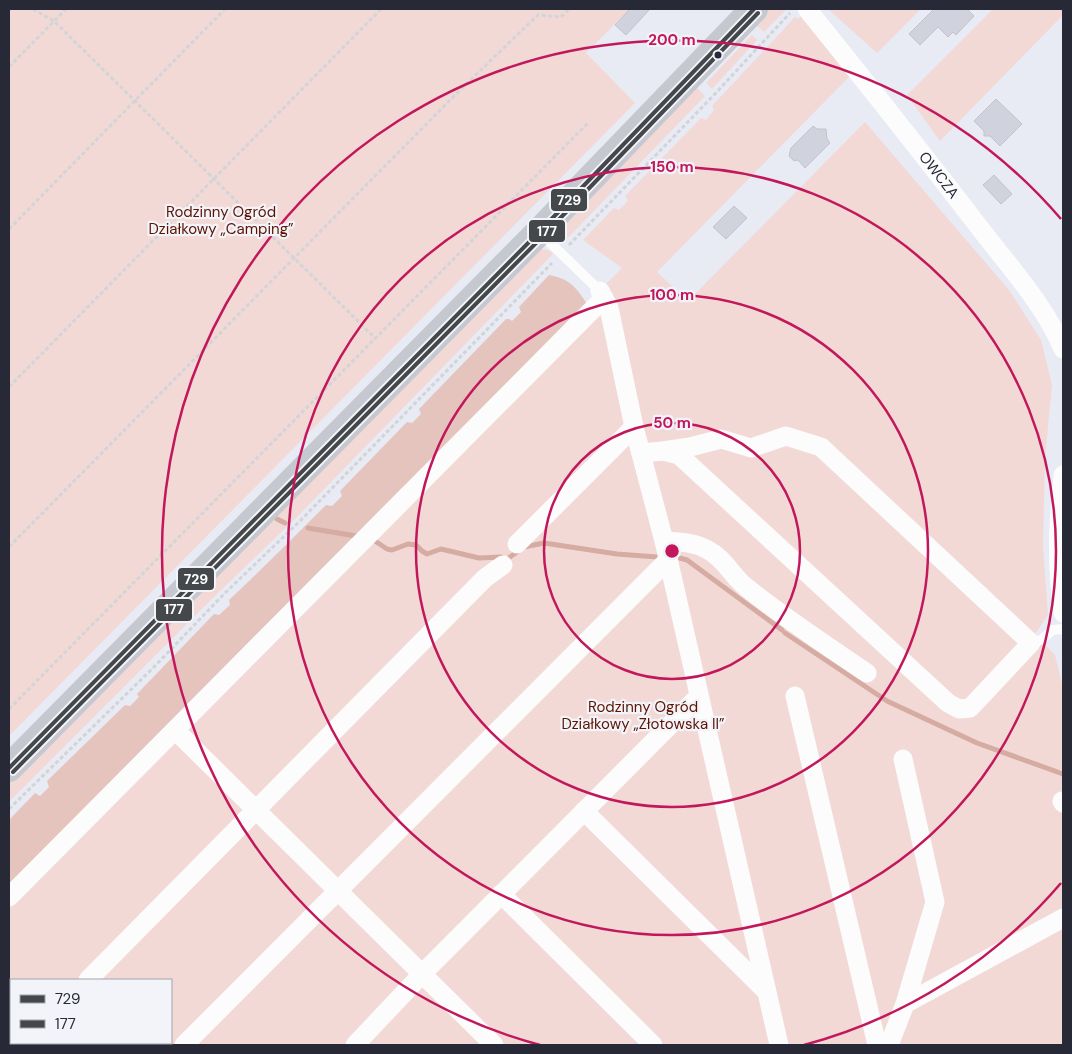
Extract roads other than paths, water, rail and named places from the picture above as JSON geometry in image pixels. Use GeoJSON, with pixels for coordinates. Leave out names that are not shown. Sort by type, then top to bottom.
{"type":"FeatureCollection","features":[{"type":"Feature","properties":{"kind":"street"},"geometry":{"type":"LineString","coordinates":[[9,768],[539,232],[754,9]]}},
{"type":"Feature","properties":{"kind":"street","name":"OWCZA"},"geometry":{"type":"LineString","coordinates":[[807,9],[925,157],[1016,276],[1048,319],[1063,349]]}},
{"type":"Feature","properties":{"kind":"street"},"geometry":{"type":"LineString","coordinates":[[9,897],[602,294],[610,308],[634,427],[664,541],[780,1045]]}},
{"type":"Feature","properties":{"kind":"street"},"geometry":{"type":"LineString","coordinates":[[517,544],[634,427]]}},
{"type":"Feature","properties":{"kind":"street"},"geometry":{"type":"LineString","coordinates":[[641,453],[690,448],[721,439],[751,448],[786,436],[821,448],[1036,642],[970,708],[958,709],[948,703],[679,455],[663,451]]}},
{"type":"Feature","properties":{"kind":"street"},"geometry":{"type":"LineString","coordinates":[[1063,475],[1057,544],[1063,612]]}},
{"type":"Feature","properties":{"kind":"street"},"geometry":{"type":"LineString","coordinates":[[664,541],[691,542],[709,550],[723,561],[739,582],[767,604],[867,673]]}},
{"type":"Feature","properties":{"kind":"street"},"geometry":{"type":"LineString","coordinates":[[184,1045],[668,560]]}},
{"type":"Feature","properties":{"kind":"street"},"geometry":{"type":"LineString","coordinates":[[89,979],[484,578],[503,565]]}},
{"type":"Feature","properties":{"kind":"street"},"geometry":{"type":"LineString","coordinates":[[355,1045],[422,974],[699,696]]}},
{"type":"Feature","properties":{"kind":"street"},"geometry":{"type":"LineString","coordinates":[[795,696],[878,1045]]}},
{"type":"Feature","properties":{"kind":"street"},"geometry":{"type":"LineString","coordinates":[[175,730],[494,1045]]}},
{"type":"Feature","properties":{"kind":"street"},"geometry":{"type":"LineString","coordinates":[[889,1045],[905,1004],[935,902],[903,759]]}},
{"type":"Feature","properties":{"kind":"street"},"geometry":{"type":"LineString","coordinates":[[584,811],[767,992]]}},
{"type":"Feature","properties":{"kind":"street"},"geometry":{"type":"LineString","coordinates":[[501,894],[653,1045]]}},
{"type":"Feature","properties":{"kind":"street"},"geometry":{"type":"LineString","coordinates":[[905,1004],[1063,918]]}},
{"type":"Feature","properties":{"kind":"lane"},"geometry":{"type":"LineString","coordinates":[[539,232],[602,294]]}},
{"type":"Feature","properties":{"kind":"lane"},"geometry":{"type":"LineString","coordinates":[[1036,642],[1053,630],[1063,629]]}},
{"type":"Feature","properties":{"kind":"waterway"},"geometry":{"type":"LineString","coordinates":[[277,519],[285,523]]}},
{"type":"Feature","properties":{"kind":"waterway"},"geometry":{"type":"LineString","coordinates":[[308,528],[356,536]]}},
{"type":"Feature","properties":{"kind":"waterway"},"geometry":{"type":"LineString","coordinates":[[372,539],[387,549],[392,550],[408,544],[416,545],[427,554],[441,549],[479,558],[501,557]]}},
{"type":"Feature","properties":{"kind":"waterway"},"geometry":{"type":"LineString","coordinates":[[510,557],[524,547],[544,543],[617,554],[657,557]]}},
{"type":"Feature","properties":{"kind":"waterway"},"geometry":{"type":"LineString","coordinates":[[676,557],[687,560],[782,630]]}},
{"type":"Feature","properties":{"kind":"waterway"},"geometry":{"type":"LineString","coordinates":[[785,633],[887,701],[977,743],[1063,774]]}},
{"type":"Feature","properties":{"kind":"park label","name":"Rodzinny Ogród Działkowy „Camping”"},"geometry":{"type":"Point","coordinates":[221,220]}},
{"type":"Feature","properties":{"kind":"park label","name":"Rodzinny Ogród Działkowy „Złotowska II”"},"geometry":{"type":"Point","coordinates":[643,716]}}]}
